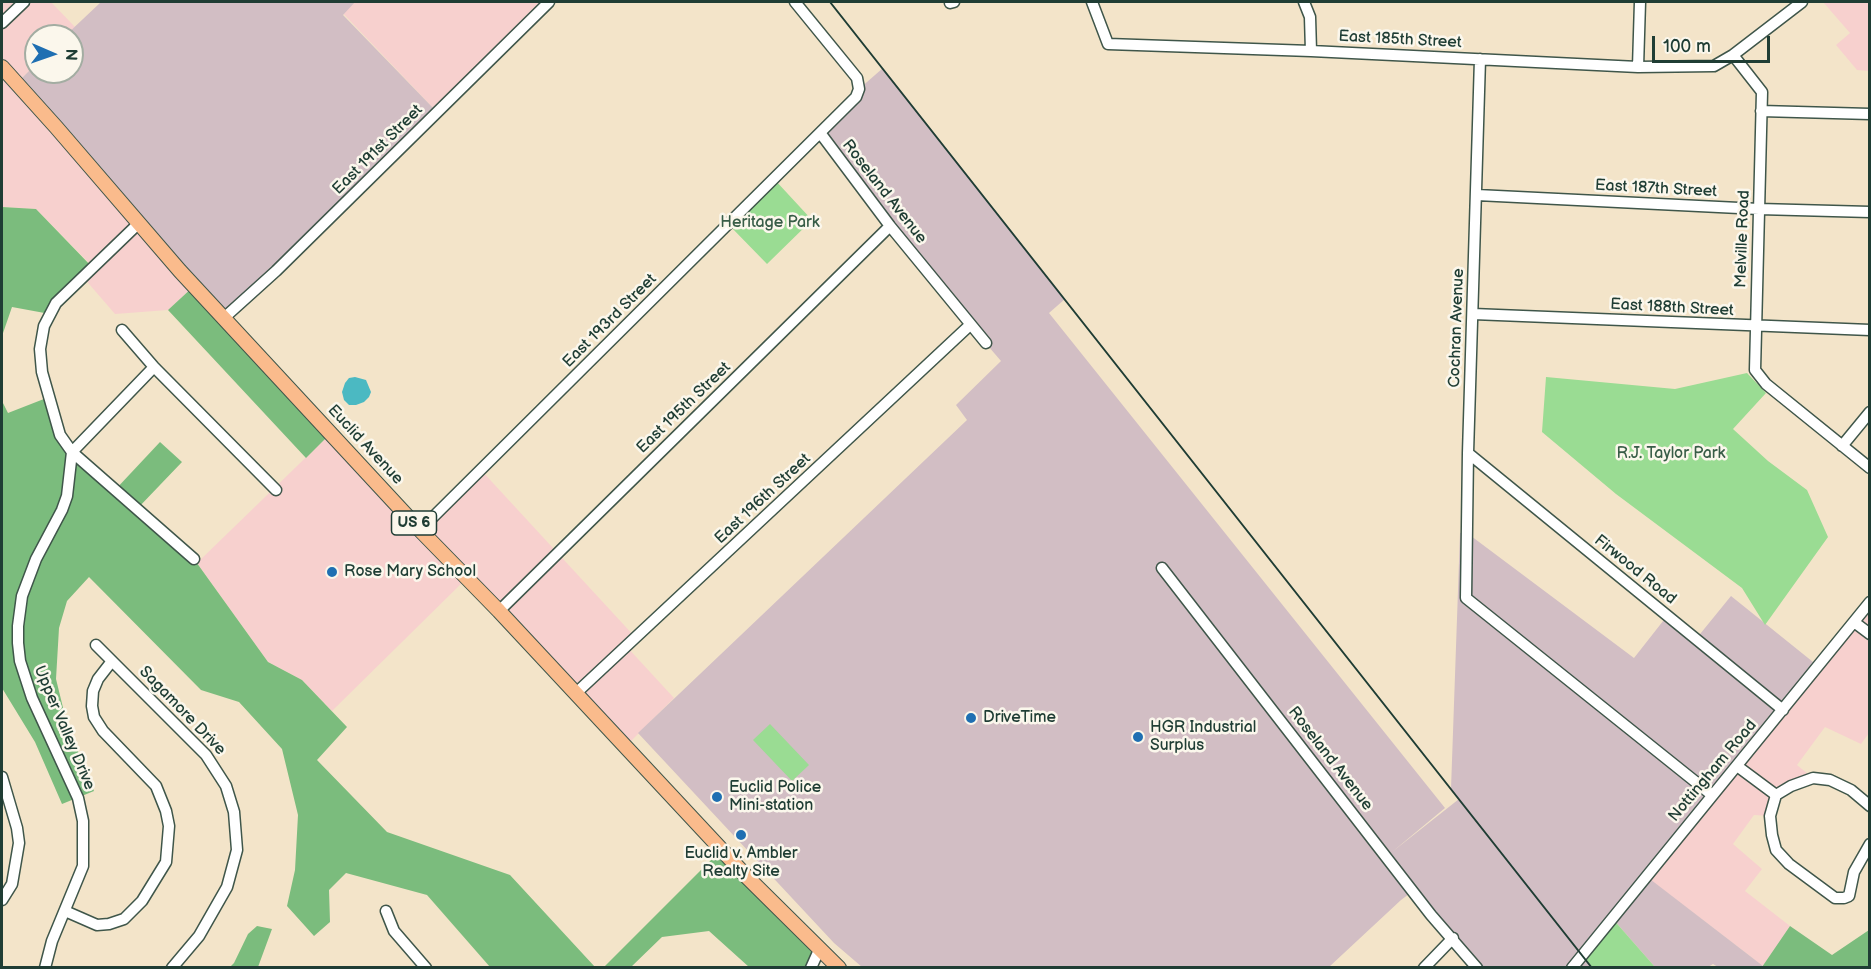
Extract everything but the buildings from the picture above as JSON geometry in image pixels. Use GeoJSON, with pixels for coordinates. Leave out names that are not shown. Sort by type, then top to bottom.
{"type":"FeatureCollection","features":[{"type":"Feature","properties":{"kind":"main road","name":"Euclid Avenue"},"geometry":{"type":"LineString","coordinates":[[2,67],[138,224],[420,530],[499,611],[747,877],[839,968]]}},
{"type":"Feature","properties":{"kind":"street"},"geometry":{"type":"LineString","coordinates":[[2,23],[24,2]]}},
{"type":"Feature","properties":{"kind":"street","name":"East 191st Street"},"geometry":{"type":"LineString","coordinates":[[225,317],[276,271],[549,2]]}},
{"type":"Feature","properties":{"kind":"street","name":"Roseland Avenue"},"geometry":{"type":"LineString","coordinates":[[795,2],[857,78],[859,89],[856,97],[821,134],[890,226],[986,344]]}},
{"type":"Feature","properties":{"kind":"street","name":"East 185th Street"},"geometry":{"type":"LineString","coordinates":[[1092,2],[1108,44],[1311,51],[1638,67],[1714,66],[1733,55]]}},
{"type":"Feature","properties":{"kind":"street"},"geometry":{"type":"LineString","coordinates":[[1304,2],[1310,17],[1311,51]]}},
{"type":"Feature","properties":{"kind":"street"},"geometry":{"type":"LineString","coordinates":[[1638,67],[1640,2]]}},
{"type":"Feature","properties":{"kind":"street"},"geometry":{"type":"LineString","coordinates":[[1733,55],[1802,2]]}},
{"type":"Feature","properties":{"kind":"street","name":"Melville Road"},"geometry":{"type":"LineString","coordinates":[[1733,55],[1762,92],[1755,370],[1766,384],[1869,468]]}},
{"type":"Feature","properties":{"kind":"street","name":"Cochran Avenue"},"geometry":{"type":"LineString","coordinates":[[1480,59],[1466,598],[1712,795]]}},
{"type":"Feature","properties":{"kind":"street"},"geometry":{"type":"LineString","coordinates":[[1761,111],[1869,114]]}},
{"type":"Feature","properties":{"kind":"street","name":"East 193rd Street"},"geometry":{"type":"LineString","coordinates":[[420,530],[821,134]]}},
{"type":"Feature","properties":{"kind":"street","name":"East 187th Street"},"geometry":{"type":"LineString","coordinates":[[1477,195],[1869,212]]}},
{"type":"Feature","properties":{"kind":"street"},"geometry":{"type":"LineString","coordinates":[[138,224],[56,303],[44,326],[40,349],[42,372],[60,435],[72,452],[194,559]]}},
{"type":"Feature","properties":{"kind":"street","name":"East 195th Street"},"geometry":{"type":"LineString","coordinates":[[499,611],[890,226]]}},
{"type":"Feature","properties":{"kind":"street","name":"East 188th Street"},"geometry":{"type":"LineString","coordinates":[[1473,314],[1869,330]]}},
{"type":"Feature","properties":{"kind":"street","name":"East 196th Street"},"geometry":{"type":"LineString","coordinates":[[575,694],[970,325]]}},
{"type":"Feature","properties":{"kind":"street"},"geometry":{"type":"LineString","coordinates":[[122,330],[154,367],[276,490]]}},
{"type":"Feature","properties":{"kind":"street"},"geometry":{"type":"LineString","coordinates":[[72,452],[154,367]]}},
{"type":"Feature","properties":{"kind":"street"},"geometry":{"type":"LineString","coordinates":[[1842,446],[1869,412]]}},
{"type":"Feature","properties":{"kind":"street","name":"Upper Valley Drive"},"geometry":{"type":"LineString","coordinates":[[45,968],[52,940],[83,866],[83,821],[78,798],[24,677],[20,661],[18,626],[22,596],[28,577],[62,510],[72,452]]}},
{"type":"Feature","properties":{"kind":"street","name":"Firwood Road"},"geometry":{"type":"LineString","coordinates":[[1468,453],[1783,710]]}},
{"type":"Feature","properties":{"kind":"street","name":"Roseland Avenue"},"geometry":{"type":"LineString","coordinates":[[1162,568],[1431,915],[1477,968]]}},
{"type":"Feature","properties":{"kind":"street","name":"Nottingham Road"},"geometry":{"type":"LineString","coordinates":[[1575,964],[1869,602]]}},
{"type":"Feature","properties":{"kind":"street"},"geometry":{"type":"LineString","coordinates":[[1854,622],[1869,634]]}},
{"type":"Feature","properties":{"kind":"street","name":"Sagamore Drive"},"geometry":{"type":"LineString","coordinates":[[96,645],[206,755],[226,786],[234,812],[237,850],[227,887],[199,936],[172,968]]}},
{"type":"Feature","properties":{"kind":"street"},"geometry":{"type":"LineString","coordinates":[[65,911],[97,925],[124,919],[142,901],[166,862],[169,826],[156,786],[103,731],[94,717],[93,691],[98,679],[112,661]]}},
{"type":"Feature","properties":{"kind":"street"},"geometry":{"type":"LineString","coordinates":[[1737,766],[1776,795]]}},
{"type":"Feature","properties":{"kind":"street"},"geometry":{"type":"LineString","coordinates":[[2,777],[4,799],[17,828],[19,843],[12,884],[2,900]]}},
{"type":"Feature","properties":{"kind":"street"},"geometry":{"type":"LineString","coordinates":[[1869,806],[1851,790],[1830,780],[1813,778],[1791,786],[1776,795],[1770,816],[1776,850],[1789,864],[1835,898],[1849,896],[1854,872],[1869,844]]}},
{"type":"Feature","properties":{"kind":"street"},"geometry":{"type":"LineString","coordinates":[[386,911],[394,931],[426,968]]}},
{"type":"Feature","properties":{"kind":"street"},"geometry":{"type":"LineString","coordinates":[[1424,968],[1453,938]]}},
{"type":"Feature","properties":{"kind":"street"},"geometry":{"type":"LineString","coordinates":[[811,968],[819,950]]}},
{"type":"Feature","properties":{"kind":"shaded area"},"geometry":{"type":"Polygon","coordinates":[[[2,2],[51,2],[72,24],[24,24],[24,76],[17,83],[194,286],[168,310],[115,314],[83,277],[93,267],[36,209],[2,207],[2,2]]]}},
{"type":"Feature","properties":{"kind":"shaded area"},"geometry":{"type":"Polygon","coordinates":[[[101,2],[355,2],[343,15],[437,112],[225,317],[17,83],[24,76],[24,84],[84,84],[84,24],[78,24],[101,2]]]}},
{"type":"Feature","properties":{"kind":"shaded area"},"geometry":{"type":"Polygon","coordinates":[[[341,2],[549,2],[437,112],[336,6],[341,2]]]}},
{"type":"Feature","properties":{"kind":"shaded area"},"geometry":{"type":"Polygon","coordinates":[[[1823,2],[1869,2],[1869,71],[1857,70],[1836,45],[1850,33],[1823,2]]]}},
{"type":"Feature","properties":{"kind":"shaded area"},"geometry":{"type":"Polygon","coordinates":[[[883,68],[1065,299],[1049,313],[1445,808],[1392,852],[1459,799],[1451,789],[1460,533],[1467,533],[1634,658],[1667,616],[1696,639],[1731,596],[1818,666],[1646,876],[1762,967],[1718,967],[1713,964],[1708,967],[1655,967],[1612,918],[1583,955],[1592,967],[1477,967],[1413,891],[1329,967],[862,967],[834,943],[638,733],[967,420],[956,405],[1001,361],[970,325],[821,134],[859,89],[883,68]]]}},
{"type":"Feature","properties":{"kind":"shaded area","name":"Rose Mary School"},"geometry":{"type":"Polygon","coordinates":[[[331,433],[421,529],[481,470],[636,638],[627,647],[674,698],[625,747],[467,578],[332,711],[302,680],[268,662],[197,563],[331,433]]]}},
{"type":"Feature","properties":{"kind":"shaded area"},"geometry":{"type":"Polygon","coordinates":[[[1869,602],[1869,733],[1861,744],[1825,727],[1797,765],[1813,778],[1776,794],[1770,816],[1754,815],[1733,844],[1762,869],[1745,891],[1790,926],[1763,966],[1645,876],[1869,602]]]}},
{"type":"Feature","properties":{"kind":"green space","name":"Heritage Park"},"geometry":{"type":"Polygon","coordinates":[[[775,180],[812,220],[767,264],[729,225],[775,180]]]}},
{"type":"Feature","properties":{"kind":"green space"},"geometry":{"type":"Polygon","coordinates":[[[2,207],[36,209],[93,268],[50,314],[12,307],[2,336],[2,207]]]}},
{"type":"Feature","properties":{"kind":"green space"},"geometry":{"type":"Polygon","coordinates":[[[194,286],[331,433],[306,458],[168,310],[194,286]]]}},
{"type":"Feature","properties":{"kind":"green space","name":"R.J. Taylor Park"},"geometry":{"type":"Polygon","coordinates":[[[1747,373],[1766,393],[1733,429],[1768,461],[1807,490],[1828,537],[1765,625],[1742,588],[1616,494],[1542,432],[1546,377],[1675,389],[1747,373]]]}},
{"type":"Feature","properties":{"kind":"green space"},"geometry":{"type":"Polygon","coordinates":[[[49,397],[60,435],[115,490],[160,442],[182,462],[137,509],[194,559],[268,662],[302,680],[347,727],[317,760],[387,832],[510,875],[595,967],[490,967],[427,895],[346,873],[329,890],[330,922],[314,936],[287,906],[295,870],[298,815],[282,749],[239,702],[201,690],[89,577],[67,601],[59,628],[56,679],[67,724],[94,791],[62,804],[35,742],[2,688],[2,401],[8,413],[49,397]]]}},
{"type":"Feature","properties":{"kind":"green space"},"geometry":{"type":"Polygon","coordinates":[[[770,724],[809,765],[792,781],[753,740],[770,724]]]}},
{"type":"Feature","properties":{"kind":"green space"},"geometry":{"type":"Polygon","coordinates":[[[721,850],[819,950],[804,967],[749,967],[709,931],[662,937],[631,967],[603,968],[721,850]]]}},
{"type":"Feature","properties":{"kind":"green space"},"geometry":{"type":"Polygon","coordinates":[[[1612,918],[1655,967],[1592,967],[1583,955],[1612,918]]]}},
{"type":"Feature","properties":{"kind":"green space"},"geometry":{"type":"Polygon","coordinates":[[[257,926],[272,929],[258,967],[230,967],[248,934],[257,926]]]}},
{"type":"Feature","properties":{"kind":"green space"},"geometry":{"type":"Polygon","coordinates":[[[1790,926],[1832,955],[1869,930],[1869,967],[1762,967],[1790,926]]]}},
{"type":"Feature","properties":{"kind":"water"},"geometry":{"type":"Polygon","coordinates":[[[349,378],[366,380],[371,392],[364,402],[349,405],[344,400],[342,392],[349,378]]]}},
{"type":"Feature","properties":{"kind":"railway"},"geometry":{"type":"LineString","coordinates":[[830,2],[1592,968]]}},
{"type":"Feature","properties":{"kind":"place","name":"Rose Mary School"},"geometry":{"type":"Point","coordinates":[332,572]}},
{"type":"Feature","properties":{"kind":"place","name":"DriveTime"},"geometry":{"type":"Point","coordinates":[971,718]}},
{"type":"Feature","properties":{"kind":"place","name":"HGR Industrial Surplus"},"geometry":{"type":"Point","coordinates":[1138,737]}},
{"type":"Feature","properties":{"kind":"place","name":"Euclid Police Mini-station"},"geometry":{"type":"Point","coordinates":[717,797]}},
{"type":"Feature","properties":{"kind":"place","name":"Euclid v. Ambler Realty Site"},"geometry":{"type":"Point","coordinates":[741,835]}}]}
